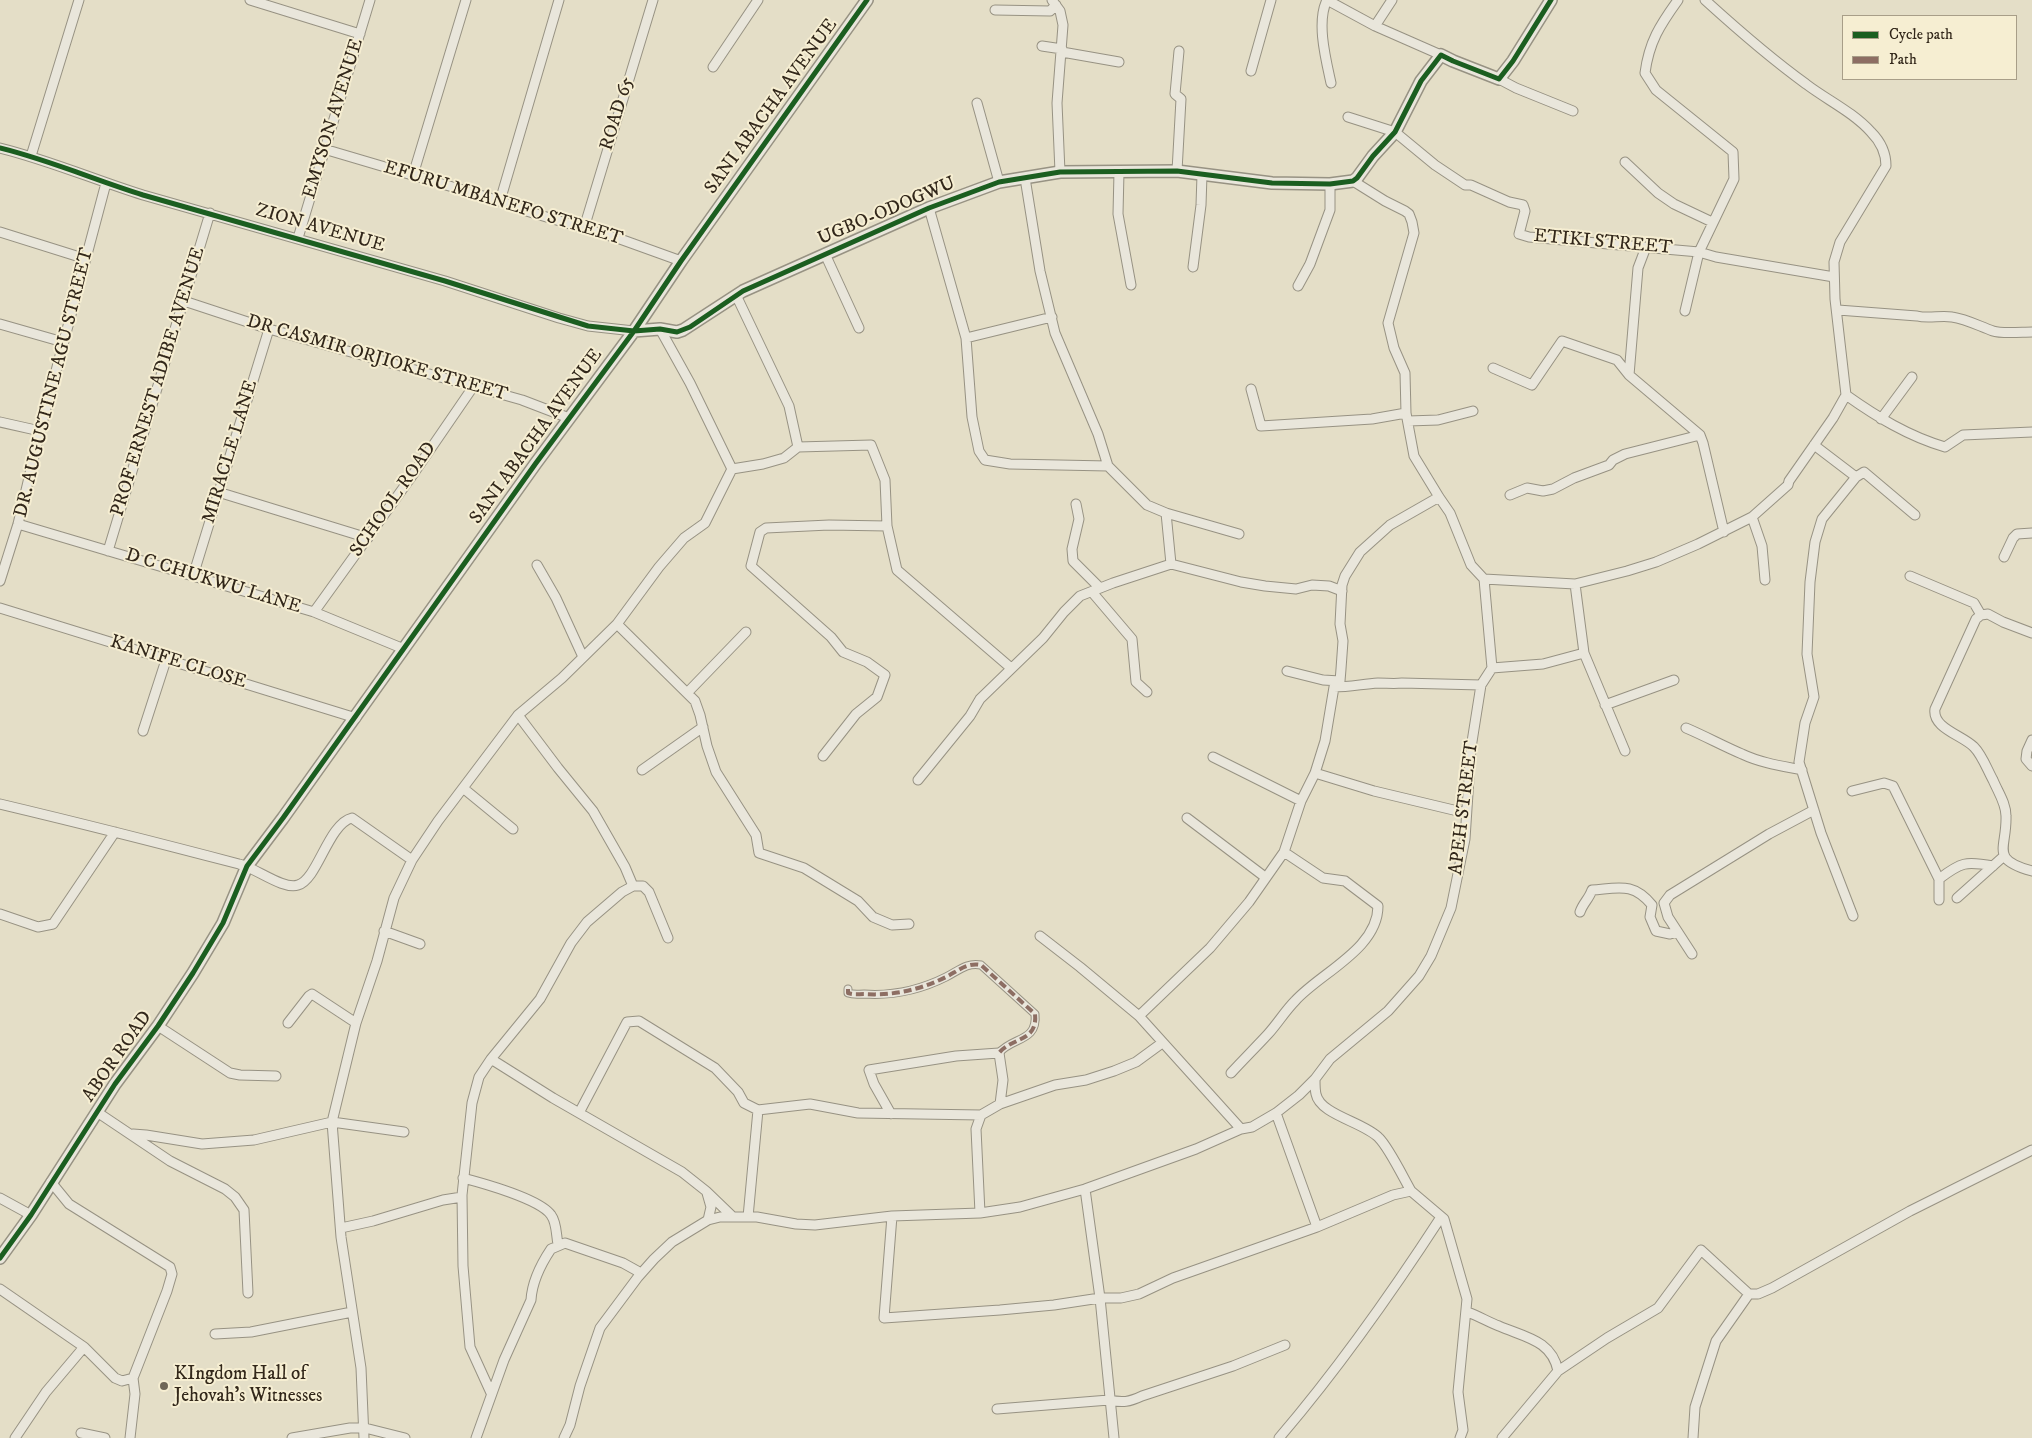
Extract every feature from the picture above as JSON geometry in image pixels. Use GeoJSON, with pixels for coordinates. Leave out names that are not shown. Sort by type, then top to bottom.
{"type":"FeatureCollection","features":[{"type":"Feature","properties":{"kind":"street"},"geometry":{"type":"LineString","coordinates":[[31,156],[79,0]]}},
{"type":"Feature","properties":{"kind":"street"},"geometry":{"type":"LineString","coordinates":[[250,0],[360,34]]}},
{"type":"Feature","properties":{"kind":"street","name":"EMYSON AVENUE"},"geometry":{"type":"LineString","coordinates":[[298,238],[370,0]]}},
{"type":"Feature","properties":{"kind":"street"},"geometry":{"type":"LineString","coordinates":[[413,175],[466,0]]}},
{"type":"Feature","properties":{"kind":"street"},"geometry":{"type":"LineString","coordinates":[[500,201],[559,0]]}},
{"type":"Feature","properties":{"kind":"street","name":"ROAD 65"},"geometry":{"type":"LineString","coordinates":[[584,228],[653,0]]}},
{"type":"Feature","properties":{"kind":"street"},"geometry":{"type":"LineString","coordinates":[[713,68],[758,0]]}},
{"type":"Feature","properties":{"kind":"street","name":"SANI ABACHA AVENUE"},"geometry":{"type":"LineString","coordinates":[[247,866],[356,718],[569,418],[634,331],[681,261],[867,0]]}},
{"type":"Feature","properties":{"kind":"street"},"geometry":{"type":"LineString","coordinates":[[1251,72],[1271,0]]}},
{"type":"Feature","properties":{"kind":"street"},"geometry":{"type":"LineString","coordinates":[[1331,84],[1323,46],[1322,30],[1327,0],[1375,26],[1573,111]]}},
{"type":"Feature","properties":{"kind":"street"},"geometry":{"type":"LineString","coordinates":[[1375,26],[1392,0]]}},
{"type":"Feature","properties":{"kind":"street"},"geometry":{"type":"LineString","coordinates":[[1499,79],[1513,62],[1550,0]]}},
{"type":"Feature","properties":{"kind":"street"},"geometry":{"type":"LineString","coordinates":[[1678,0],[1657,29],[1646,60],[1644,73],[1656,90],[1734,152],[1734,179],[1698,252],[1685,311]]}},
{"type":"Feature","properties":{"kind":"street"},"geometry":{"type":"LineString","coordinates":[[1484,578],[1575,584],[1656,562],[1724,532],[1752,517],[1788,485],[1833,418],[1846,395],[1842,369],[1834,262],[1840,242],[1886,166],[1886,156],[1882,146],[1860,120],[1820,95],[1786,70],[1750,42],[1705,0]]}},
{"type":"Feature","properties":{"kind":"street"},"geometry":{"type":"LineString","coordinates":[[995,10],[1050,11],[1054,2]]}},
{"type":"Feature","properties":{"kind":"street"},"geometry":{"type":"LineString","coordinates":[[1054,2],[1063,25],[1057,104],[1060,172]]}},
{"type":"Feature","properties":{"kind":"street"},"geometry":{"type":"LineString","coordinates":[[1042,46],[1120,62]]}},
{"type":"Feature","properties":{"kind":"street"},"geometry":{"type":"LineString","coordinates":[[1177,171],[1181,99],[1175,94],[1179,52]]}},
{"type":"Feature","properties":{"kind":"street"},"geometry":{"type":"LineString","coordinates":[[1350,182],[1357,178],[1373,156],[1395,132],[1421,81],[1440,54]]}},
{"type":"Feature","properties":{"kind":"street"},"geometry":{"type":"LineString","coordinates":[[977,104],[999,182]]}},
{"type":"Feature","properties":{"kind":"street"},"geometry":{"type":"LineString","coordinates":[[1348,117],[1395,132]]}},
{"type":"Feature","properties":{"kind":"street","name":"ETIKI STREET"},"geometry":{"type":"LineString","coordinates":[[1395,132],[1435,165],[1465,185],[1509,202],[1523,205],[1525,211],[1519,234],[1528,237],[1698,252],[1716,257],[1834,277]]}},
{"type":"Feature","properties":{"kind":"street","name":"ZION AVENUE"},"geometry":{"type":"LineString","coordinates":[[0,148],[31,156],[106,183],[445,281],[566,320],[588,326],[634,331]]}},
{"type":"Feature","properties":{"kind":"street","name":"EFURU MBANEFO STREET"},"geometry":{"type":"LineString","coordinates":[[324,148],[500,201],[681,261]]}},
{"type":"Feature","properties":{"kind":"street"},"geometry":{"type":"LineString","coordinates":[[1625,162],[1658,193],[1674,204],[1712,222]]}},
{"type":"Feature","properties":{"kind":"street","name":"UGBO-ODOGWU"},"geometry":{"type":"LineString","coordinates":[[634,331],[660,329],[677,332],[684,330],[736,296],[825,254],[929,208],[999,182],[1060,172],[1177,171],[1272,183],[1330,184],[1350,182]]}},
{"type":"Feature","properties":{"kind":"street"},"geometry":{"type":"LineString","coordinates":[[1119,172],[1118,214],[1131,285]]}},
{"type":"Feature","properties":{"kind":"street"},"geometry":{"type":"LineString","coordinates":[[1193,267],[1201,205],[1202,175]]}},
{"type":"Feature","properties":{"kind":"street"},"geometry":{"type":"LineString","coordinates":[[1025,178],[1040,271],[1055,333],[1098,434],[1108,466],[1124,484],[1147,504],[1166,513],[1239,534]]}},
{"type":"Feature","properties":{"kind":"street"},"geometry":{"type":"LineString","coordinates":[[1350,182],[1405,211],[1412,222],[1414,233],[1388,323],[1394,348],[1405,373],[1407,417],[1414,456],[1439,498],[1450,512],[1471,565],[1484,578],[1492,668],[1543,664],[1584,653]]}},
{"type":"Feature","properties":{"kind":"street","name":"DR. AUGUSTINE AGU STREET"},"geometry":{"type":"LineString","coordinates":[[0,581],[18,524],[40,431],[106,183]]}},
{"type":"Feature","properties":{"kind":"street"},"geometry":{"type":"LineString","coordinates":[[1298,286],[1310,264],[1330,210],[1330,184]]}},
{"type":"Feature","properties":{"kind":"street"},"geometry":{"type":"LineString","coordinates":[[929,208],[966,338],[972,418],[979,451],[985,460],[1010,464],[1108,466]]}},
{"type":"Feature","properties":{"kind":"street","name":"PROF ERNEST ADIBE AVENUE"},"geometry":{"type":"LineString","coordinates":[[108,550],[210,213]]}},
{"type":"Feature","properties":{"kind":"street"},"geometry":{"type":"LineString","coordinates":[[0,232],[86,259]]}},
{"type":"Feature","properties":{"kind":"street"},"geometry":{"type":"LineString","coordinates":[[1629,375],[1638,268],[1646,247]]}},
{"type":"Feature","properties":{"kind":"street"},"geometry":{"type":"LineString","coordinates":[[825,254],[860,328]]}},
{"type":"Feature","properties":{"kind":"street"},"geometry":{"type":"LineString","coordinates":[[736,296],[789,406],[798,447]]}},
{"type":"Feature","properties":{"kind":"street","name":"DR CASMIR ORJIOKE STREET"},"geometry":{"type":"LineString","coordinates":[[184,301],[270,329],[522,400],[569,418]]}},
{"type":"Feature","properties":{"kind":"street"},"geometry":{"type":"LineString","coordinates":[[1838,310],[1926,318],[1949,316],[1975,323],[1994,331],[2032,332]]}},
{"type":"Feature","properties":{"kind":"street"},"geometry":{"type":"LineString","coordinates":[[966,338],[1052,317]]}},
{"type":"Feature","properties":{"kind":"street"},"geometry":{"type":"LineString","coordinates":[[0,324],[63,342]]}},
{"type":"Feature","properties":{"kind":"street","name":"MIRACLE LANE"},"geometry":{"type":"LineString","coordinates":[[193,576],[270,329]]}},
{"type":"Feature","properties":{"kind":"street"},"geometry":{"type":"LineString","coordinates":[[660,329],[690,383],[732,469]]}},
{"type":"Feature","properties":{"kind":"street"},"geometry":{"type":"LineString","coordinates":[[1493,368],[1532,385],[1562,341],[1617,360],[1629,375],[1700,435],[1704,443],[1724,532]]}},
{"type":"Feature","properties":{"kind":"street"},"geometry":{"type":"LineString","coordinates":[[1881,419],[1912,377]]}},
{"type":"Feature","properties":{"kind":"street","name":"SCHOOL ROAD"},"geometry":{"type":"LineString","coordinates":[[314,612],[473,387]]}},
{"type":"Feature","properties":{"kind":"street"},"geometry":{"type":"LineString","coordinates":[[1251,389],[1260,426],[1407,417],[1438,420],[1473,411]]}},
{"type":"Feature","properties":{"kind":"street"},"geometry":{"type":"LineString","coordinates":[[1846,395],[1881,419],[1921,440],[1945,447],[1963,435],[2032,432]]}},
{"type":"Feature","properties":{"kind":"street"},"geometry":{"type":"LineString","coordinates":[[0,422],[40,431]]}},
{"type":"Feature","properties":{"kind":"street"},"geometry":{"type":"LineString","coordinates":[[1510,495],[1526,488],[1543,491],[1553,489],[1574,478],[1609,465],[1613,460],[1625,454],[1653,449],[1700,435]]}},
{"type":"Feature","properties":{"kind":"street"},"geometry":{"type":"LineString","coordinates":[[732,469],[763,464],[784,458],[798,447],[871,445],[885,480],[886,526],[897,570],[1011,668]]}},
{"type":"Feature","properties":{"kind":"street"},"geometry":{"type":"LineString","coordinates":[[1814,445],[1856,477]]}},
{"type":"Feature","properties":{"kind":"street"},"geometry":{"type":"LineString","coordinates":[[364,1438],[361,1368],[341,1228],[332,1122],[356,1023],[377,961],[394,898],[412,860],[518,715],[543,695],[617,624],[659,567],[684,538],[705,523],[732,469]]}},
{"type":"Feature","properties":{"kind":"street"},"geometry":{"type":"LineString","coordinates":[[1853,916],[1821,833],[1799,762],[1805,723],[1814,697],[1807,654],[1810,582],[1815,542],[1822,518],[1856,477],[1862,473],[1866,472],[1914,516]]}},
{"type":"Feature","properties":{"kind":"street"},"geometry":{"type":"LineString","coordinates":[[218,492],[368,538]]}},
{"type":"Feature","properties":{"kind":"street"},"geometry":{"type":"LineString","coordinates":[[1139,1016],[1210,948],[1249,902],[1284,852],[1301,801],[1315,773],[1325,741],[1337,684],[1343,641],[1340,624],[1342,585],[1345,576],[1360,552],[1369,542],[1390,525],[1439,498]]}},
{"type":"Feature","properties":{"kind":"street"},"geometry":{"type":"LineString","coordinates":[[1076,504],[1079,519],[1072,549],[1072,561],[1132,639],[1136,682],[1147,692]]}},
{"type":"Feature","properties":{"kind":"street"},"geometry":{"type":"LineString","coordinates":[[1166,513],[1170,564]]}},
{"type":"Feature","properties":{"kind":"street"},"geometry":{"type":"LineString","coordinates":[[1752,517],[1762,546],[1764,580]]}},
{"type":"Feature","properties":{"kind":"street","name":"D C CHUKWU LANE"},"geometry":{"type":"LineString","coordinates":[[18,524],[314,612],[404,649]]}},
{"type":"Feature","properties":{"kind":"street"},"geometry":{"type":"LineString","coordinates":[[823,756],[856,714],[877,697],[885,675],[867,662],[842,652],[831,637],[751,566],[760,532],[766,528],[829,525],[886,526]]}},
{"type":"Feature","properties":{"kind":"street"},"geometry":{"type":"LineString","coordinates":[[2004,557],[2013,538],[2017,534],[2032,533]]}},
{"type":"Feature","properties":{"kind":"street"},"geometry":{"type":"LineString","coordinates":[[918,780],[970,716],[980,699],[1043,638],[1080,596],[1170,564],[1249,584],[1296,589],[1312,585],[1329,586],[1342,591]]}},
{"type":"Feature","properties":{"kind":"street"},"geometry":{"type":"LineString","coordinates":[[537,565],[546,579],[583,657]]}},
{"type":"Feature","properties":{"kind":"street"},"geometry":{"type":"LineString","coordinates":[[1910,576],[1974,603],[1981,615]]}},
{"type":"Feature","properties":{"kind":"street"},"geometry":{"type":"LineString","coordinates":[[1575,584],[1584,653],[1626,752]]}},
{"type":"Feature","properties":{"kind":"street","name":"KANIFE CLOSE"},"geometry":{"type":"LineString","coordinates":[[0,608],[356,718]]}},
{"type":"Feature","properties":{"kind":"street"},"geometry":{"type":"LineString","coordinates":[[2032,633],[1988,614],[1981,615],[1976,619],[1934,715],[1938,723],[1975,747],[2004,802],[2006,816],[2002,842],[2004,856],[2012,865],[2032,871]]}},
{"type":"Feature","properties":{"kind":"street"},"geometry":{"type":"LineString","coordinates":[[617,624],[695,701],[703,727],[706,746],[716,772],[756,835],[759,853],[804,868],[858,901],[873,916],[892,925],[909,924]]}},
{"type":"Feature","properties":{"kind":"street"},"geometry":{"type":"LineString","coordinates":[[688,692],[746,632]]}},
{"type":"Feature","properties":{"kind":"street"},"geometry":{"type":"LineString","coordinates":[[143,732],[166,660]]}},
{"type":"Feature","properties":{"kind":"street","name":"APEH STREET"},"geometry":{"type":"LineString","coordinates":[[708,1220],[748,1217],[815,1225],[892,1216],[980,1213],[1020,1207],[1086,1189],[1196,1149],[1241,1128],[1252,1127],[1276,1113],[1315,1079],[1330,1059],[1395,1004],[1419,976],[1430,956],[1451,908],[1464,846],[1471,748],[1481,685],[1492,668]]}},
{"type":"Feature","properties":{"kind":"street"},"geometry":{"type":"LineString","coordinates":[[1287,671],[1350,687],[1380,683],[1392,685],[1402,683],[1481,685]]}},
{"type":"Feature","properties":{"kind":"street"},"geometry":{"type":"LineString","coordinates":[[1605,705],[1674,680]]}},
{"type":"Feature","properties":{"kind":"street"},"geometry":{"type":"LineString","coordinates":[[518,715],[552,761],[593,811],[621,859],[633,886]]}},
{"type":"Feature","properties":{"kind":"street"},"geometry":{"type":"LineString","coordinates":[[642,770],[703,727]]}},
{"type":"Feature","properties":{"kind":"street"},"geometry":{"type":"LineString","coordinates":[[1686,728],[1715,740],[1743,755],[1770,764],[1802,770]]}},
{"type":"Feature","properties":{"kind":"street"},"geometry":{"type":"LineString","coordinates":[[2032,740],[2026,759],[2032,766]]}},
{"type":"Feature","properties":{"kind":"street"},"geometry":{"type":"LineString","coordinates":[[1213,757],[1301,801]]}},
{"type":"Feature","properties":{"kind":"street"},"geometry":{"type":"LineString","coordinates":[[1315,773],[1374,791],[1466,813]]}},
{"type":"Feature","properties":{"kind":"street"},"geometry":{"type":"LineString","coordinates":[[1852,791],[1884,782],[1893,786],[1939,879],[1939,900]]}},
{"type":"Feature","properties":{"kind":"street"},"geometry":{"type":"LineString","coordinates":[[463,788],[513,830]]}},
{"type":"Feature","properties":{"kind":"street"},"geometry":{"type":"LineString","coordinates":[[0,804],[247,866],[289,886],[302,883],[310,875],[337,831],[347,820],[352,818],[412,860]]}},
{"type":"Feature","properties":{"kind":"street"},"geometry":{"type":"LineString","coordinates":[[1692,954],[1668,918],[1664,903],[1670,895],[1768,834],[1814,810]]}},
{"type":"Feature","properties":{"kind":"street"},"geometry":{"type":"LineString","coordinates":[[1187,818],[1265,877]]}},
{"type":"Feature","properties":{"kind":"street"},"geometry":{"type":"LineString","coordinates":[[0,914],[38,927],[53,924],[115,832]]}},
{"type":"Feature","properties":{"kind":"street"},"geometry":{"type":"LineString","coordinates":[[1231,1073],[1269,1033],[1295,1000],[1352,954],[1363,942],[1378,915],[1378,906],[1356,888],[1345,881],[1323,878],[1284,852]]}},
{"type":"Feature","properties":{"kind":"street"},"geometry":{"type":"LineString","coordinates":[[1957,898],[2004,856]]}},
{"type":"Feature","properties":{"kind":"street"},"geometry":{"type":"LineString","coordinates":[[1939,879],[1962,864],[1970,862],[1993,866]]}},
{"type":"Feature","properties":{"kind":"street","name":"ABOR ROAD"},"geometry":{"type":"LineString","coordinates":[[0,1258],[97,1112],[158,1026],[223,923],[247,866]]}},
{"type":"Feature","properties":{"kind":"street"},"geometry":{"type":"LineString","coordinates":[[491,1393],[470,1346],[463,1266],[463,1178],[472,1103],[479,1077],[540,999],[571,943],[587,922],[614,898],[633,886],[643,886],[650,892],[668,938]]}},
{"type":"Feature","properties":{"kind":"street"},"geometry":{"type":"LineString","coordinates":[[1580,912],[1582,905],[1589,900],[1592,890],[1623,886],[1644,895],[1652,905],[1650,917],[1656,931],[1670,934],[1678,932]]}},
{"type":"Feature","properties":{"kind":"street"},"geometry":{"type":"LineString","coordinates":[[384,931],[420,944]]}},
{"type":"Feature","properties":{"kind":"street"},"geometry":{"type":"LineString","coordinates":[[1040,936],[1139,1016],[1241,1128]]}},
{"type":"Feature","properties":{"kind":"street"},"geometry":{"type":"LineString","coordinates":[[848,989],[848,993],[853,995],[876,996],[901,993],[945,978],[970,964],[982,965],[1035,1014],[1036,1022],[1030,1034],[1020,1041],[1003,1047],[999,1053],[1003,1080],[1000,1104]]}},
{"type":"Feature","properties":{"kind":"street"},"geometry":{"type":"LineString","coordinates":[[288,1023],[312,994],[356,1023]]}},
{"type":"Feature","properties":{"kind":"street"},"geometry":{"type":"LineString","coordinates":[[579,1113],[627,1022],[639,1021],[715,1068],[738,1092],[744,1103],[758,1110],[810,1104],[858,1113],[981,1116],[1000,1104],[1055,1085],[1086,1080],[1114,1071],[1136,1062],[1162,1043]]}},
{"type":"Feature","properties":{"kind":"street"},"geometry":{"type":"LineString","coordinates":[[158,1026],[230,1073],[276,1076]]}},
{"type":"Feature","properties":{"kind":"street"},"geometry":{"type":"LineString","coordinates":[[891,1114],[874,1084],[869,1070],[956,1056],[999,1053]]}},
{"type":"Feature","properties":{"kind":"street"},"geometry":{"type":"LineString","coordinates":[[492,1059],[579,1113],[682,1172],[706,1190],[733,1217]]}},
{"type":"Feature","properties":{"kind":"street"},"geometry":{"type":"LineString","coordinates":[[1315,1079],[1318,1101],[1326,1108],[1357,1123],[1380,1139],[1411,1191],[1444,1219],[1467,1299],[1458,1392],[1463,1430],[1460,1438]]}},
{"type":"Feature","properties":{"kind":"street"},"geometry":{"type":"LineString","coordinates":[[748,1217],[758,1110]]}},
{"type":"Feature","properties":{"kind":"street"},"geometry":{"type":"LineString","coordinates":[[97,1112],[133,1134],[170,1161],[225,1189],[235,1197],[244,1210],[248,1293]]}},
{"type":"Feature","properties":{"kind":"street"},"geometry":{"type":"LineString","coordinates":[[1276,1113],[1317,1227]]}},
{"type":"Feature","properties":{"kind":"street"},"geometry":{"type":"LineString","coordinates":[[980,1213],[976,1129],[981,1116]]}},
{"type":"Feature","properties":{"kind":"street"},"geometry":{"type":"LineString","coordinates":[[133,1134],[202,1144],[254,1140],[332,1122],[404,1132]]}},
{"type":"Feature","properties":{"kind":"street"},"geometry":{"type":"LineString","coordinates":[[1502,1438],[1558,1371],[1607,1338],[1658,1308],[1701,1250],[1749,1294],[1758,1294],[1910,1212],[2032,1150]]}},
{"type":"Feature","properties":{"kind":"street"},"geometry":{"type":"LineString","coordinates":[[463,1178],[518,1196],[547,1211],[552,1215],[555,1223],[558,1244]]}},
{"type":"Feature","properties":{"kind":"street"},"geometry":{"type":"LineString","coordinates":[[51,1182],[69,1204],[170,1267],[172,1274],[167,1291],[134,1378],[135,1394],[130,1438]]}},
{"type":"Feature","properties":{"kind":"street"},"geometry":{"type":"LineString","coordinates":[[1086,1189],[1100,1298],[1114,1438]]}},
{"type":"Feature","properties":{"kind":"street"},"geometry":{"type":"LineString","coordinates":[[564,1438],[570,1425],[580,1386],[600,1328],[641,1273],[672,1242],[708,1220],[711,1207],[706,1190]]}},
{"type":"Feature","properties":{"kind":"street"},"geometry":{"type":"LineString","coordinates":[[892,1216],[884,1318],[1054,1305],[1100,1298],[1121,1298],[1139,1294],[1173,1278],[1317,1227],[1367,1205],[1411,1191]]}},
{"type":"Feature","properties":{"kind":"street"},"geometry":{"type":"LineString","coordinates":[[341,1228],[462,1197]]}},
{"type":"Feature","properties":{"kind":"street"},"geometry":{"type":"LineString","coordinates":[[0,1198],[31,1214]]}},
{"type":"Feature","properties":{"kind":"street"},"geometry":{"type":"LineString","coordinates":[[1279,1438],[1313,1399],[1352,1348],[1441,1217]]}},
{"type":"Feature","properties":{"kind":"street"},"geometry":{"type":"LineString","coordinates":[[476,1438],[491,1393],[531,1300],[538,1272],[551,1249],[558,1244],[565,1243],[609,1258],[641,1273]]}},
{"type":"Feature","properties":{"kind":"street"},"geometry":{"type":"LineString","coordinates":[[0,1289],[84,1348],[115,1378],[122,1381],[134,1378]]}},
{"type":"Feature","properties":{"kind":"street"},"geometry":{"type":"LineString","coordinates":[[1693,1438],[1695,1407],[1716,1341],[1749,1294]]}},
{"type":"Feature","properties":{"kind":"street"},"geometry":{"type":"LineString","coordinates":[[215,1334],[251,1332],[352,1312]]}},
{"type":"Feature","properties":{"kind":"street"},"geometry":{"type":"LineString","coordinates":[[1467,1312],[1498,1326],[1533,1338],[1554,1359],[1558,1371]]}},
{"type":"Feature","properties":{"kind":"street"},"geometry":{"type":"LineString","coordinates":[[997,1410],[1109,1400],[1130,1402],[1142,1396],[1233,1366],[1285,1345]]}},
{"type":"Feature","properties":{"kind":"street"},"geometry":{"type":"LineString","coordinates":[[15,1438],[46,1392],[84,1348]]}},
{"type":"Feature","properties":{"kind":"street"},"geometry":{"type":"LineString","coordinates":[[292,1438],[350,1428],[365,1428],[405,1438]]}},
{"type":"Feature","properties":{"kind":"street"},"geometry":{"type":"LineString","coordinates":[[81,1433],[105,1438]]}},
{"type":"Feature","properties":{"kind":"marked path"},"geometry":{"type":"LineString","coordinates":[[848,989],[848,993],[854,994],[885,994],[906,991],[936,982],[967,966],[981,965],[1035,1014],[1035,1023],[1032,1030],[999,1053]]}},
{"type":"Feature","properties":{"kind":"cycle path"},"geometry":{"type":"LineString","coordinates":[[0,1258],[31,1215],[115,1084],[158,1026],[193,973],[223,923],[247,866],[536,463],[634,331],[681,261],[867,0]]}},
{"type":"Feature","properties":{"kind":"cycle path"},"geometry":{"type":"LineString","coordinates":[[0,148],[36,158],[143,195],[445,281],[588,326],[634,331],[660,329],[677,332],[690,327],[743,291],[929,208],[999,182],[1060,172],[1177,171],[1272,183],[1330,184],[1353,181],[1395,132],[1421,81],[1441,55],[1499,79],[1513,61],[1551,0]]}},
{"type":"Feature","properties":{"kind":"place","name":"KIngdom Hall of Jehovah's Witnesses"},"geometry":{"type":"Point","coordinates":[164,1386]}}]}
